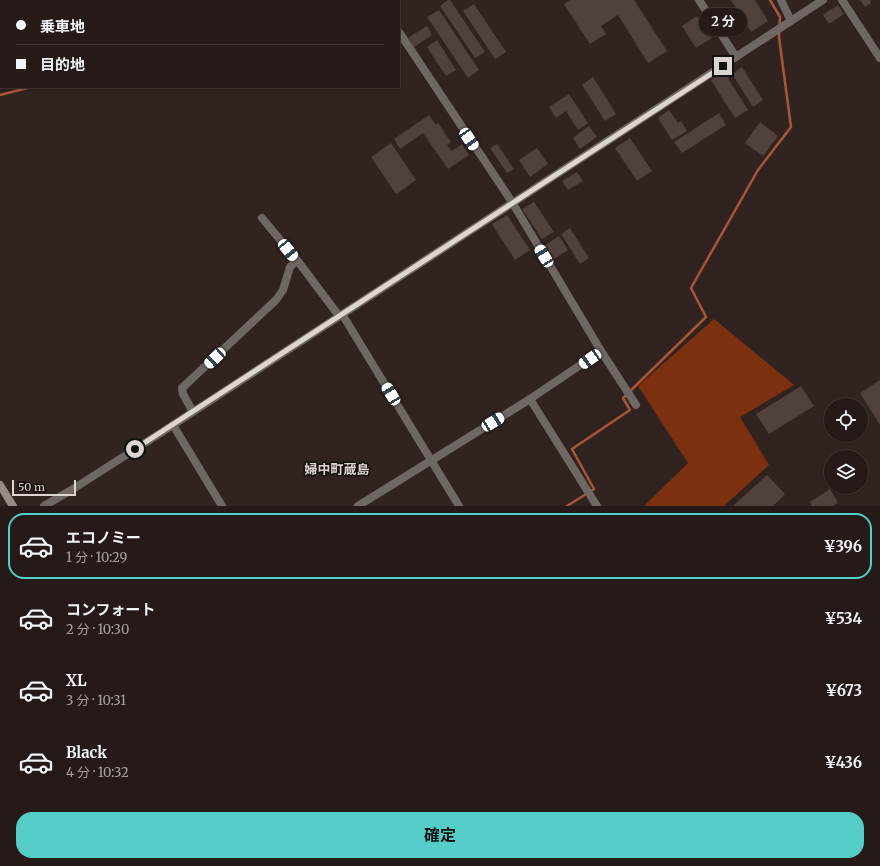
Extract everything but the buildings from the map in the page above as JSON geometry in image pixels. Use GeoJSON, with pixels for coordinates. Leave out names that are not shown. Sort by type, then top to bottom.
{"type":"FeatureCollection","features":[{"type":"Feature","properties":{"kind":"main road"},"geometry":{"type":"LineString","coordinates":[[0,485],[13,506]]}},
{"type":"Feature","properties":{"kind":"street"},"geometry":{"type":"LineString","coordinates":[[699,0],[736,57]]}},
{"type":"Feature","properties":{"kind":"street"},"geometry":{"type":"LineString","coordinates":[[781,0],[791,21]]}},
{"type":"Feature","properties":{"kind":"street"},"geometry":{"type":"LineString","coordinates":[[44,506],[173,425],[823,0]]}},
{"type":"Feature","properties":{"kind":"street"},"geometry":{"type":"LineString","coordinates":[[842,0],[880,58]]}},
{"type":"Feature","properties":{"kind":"street"},"geometry":{"type":"LineString","coordinates":[[400,34],[512,202],[636,405]]}},
{"type":"Feature","properties":{"kind":"street"},"geometry":{"type":"LineString","coordinates":[[262,218],[341,315],[459,506]]}},
{"type":"Feature","properties":{"kind":"street"},"geometry":{"type":"LineString","coordinates":[[193,412],[183,394],[182,388],[276,300],[283,290],[290,267],[297,260]]}},
{"type":"Feature","properties":{"kind":"street"},"geometry":{"type":"LineString","coordinates":[[358,506],[530,399],[602,351]]}},
{"type":"Feature","properties":{"kind":"street"},"geometry":{"type":"LineString","coordinates":[[530,399],[597,506]]}},
{"type":"Feature","properties":{"kind":"street"},"geometry":{"type":"LineString","coordinates":[[173,425],[222,506]]}},
{"type":"Feature","properties":{"kind":"shaded area"},"geometry":{"type":"Polygon","coordinates":[[[714,319],[794,385],[740,417],[769,465],[724,506],[644,506],[688,463],[638,386],[714,319]]]}},
{"type":"Feature","properties":{"kind":"waterway"},"geometry":{"type":"LineString","coordinates":[[567,506],[594,489],[572,449],[630,410],[623,398],[706,317],[691,288],[758,170],[791,127],[779,37],[780,17],[770,0]]}},
{"type":"Feature","properties":{"kind":"waterway"},"geometry":{"type":"LineString","coordinates":[[0,95],[27,88]]}},
{"type":"Feature","properties":{"kind":"district","name":"婦中町蔵島"},"geometry":{"type":"Point","coordinates":[337,469]}},
{"type":"Feature","properties":{"kind":"route"},"geometry":{"type":"LineString","coordinates":[[135,449],[512,202],[723,66]]}}]}
